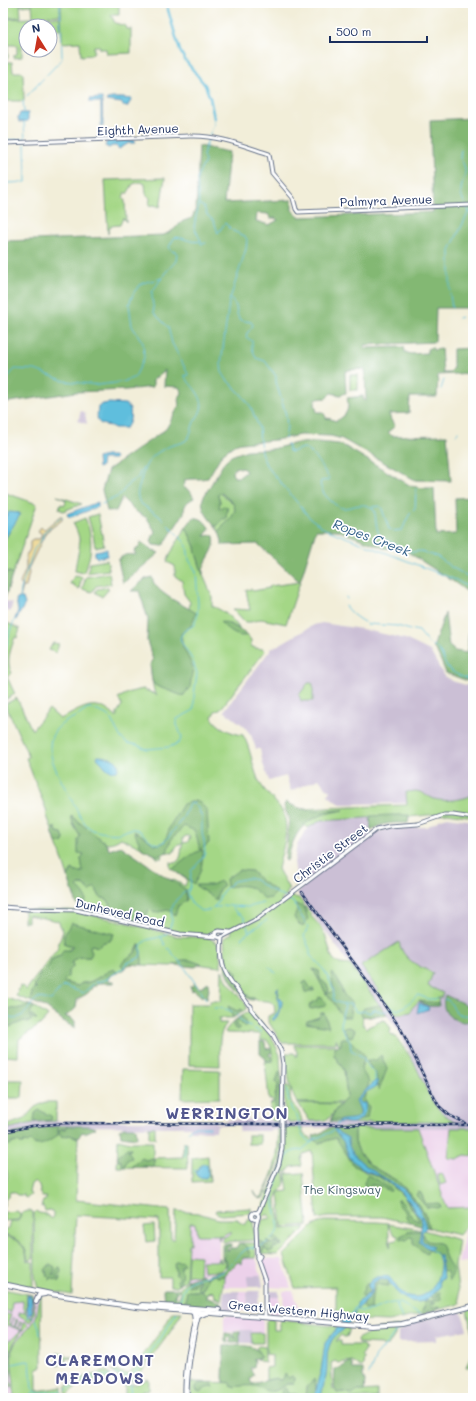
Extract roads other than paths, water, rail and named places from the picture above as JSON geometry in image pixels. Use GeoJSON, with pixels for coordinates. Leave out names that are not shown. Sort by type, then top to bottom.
{"type":"FeatureCollection","features":[{"type":"Feature","properties":{"kind":"highway","name":"Great Western Highway"},"geometry":{"type":"LineString","coordinates":[[3,1284],[29,1290],[122,1304],[265,1316]]}},
{"type":"Feature","properties":{"kind":"highway"},"geometry":{"type":"LineString","coordinates":[[35,1286],[29,1290],[34,1293],[36,1302],[39,1295],[47,1293]]}},
{"type":"Feature","properties":{"kind":"highway","name":"Great Western Highway"},"geometry":{"type":"LineString","coordinates":[[122,1304],[136,1307],[352,1323],[379,1323],[398,1322],[473,1304]]}},
{"type":"Feature","properties":{"kind":"highway"},"geometry":{"type":"LineString","coordinates":[[192,1311],[194,1313],[195,1321]]}},
{"type":"Feature","properties":{"kind":"main road","name":"Eighth Avenue"},"geometry":{"type":"LineString","coordinates":[[4,143],[190,136],[212,138],[231,142],[270,154],[272,173],[293,198],[296,209],[300,212]]}},
{"type":"Feature","properties":{"kind":"main road","name":"Palmyra Avenue"},"geometry":{"type":"LineString","coordinates":[[300,212],[473,205]]}},
{"type":"Feature","properties":{"kind":"main road","name":"Christie Street"},"geometry":{"type":"LineString","coordinates":[[220,937],[251,923],[380,828],[418,824],[444,815],[473,818]]}},
{"type":"Feature","properties":{"kind":"main road","name":"Dunheved Road"},"geometry":{"type":"LineString","coordinates":[[3,907],[76,910],[188,936],[220,937]]}},
{"type":"Feature","properties":{"kind":"main road","name":"Christie Street"},"geometry":{"type":"LineString","coordinates":[[219,931],[230,932]]}},
{"type":"Feature","properties":{"kind":"main road","name":"Dunheved Road"},"geometry":{"type":"LineString","coordinates":[[210,936],[219,931]]}},
{"type":"Feature","properties":{"kind":"main road"},"geometry":{"type":"LineString","coordinates":[[220,937],[216,934],[219,931],[223,933],[220,937],[222,962],[225,972],[230,982],[249,1005],[248,1009],[251,1009],[273,1035],[281,1051],[283,1064],[282,1148],[280,1161],[258,1216],[256,1235]]}},
{"type":"Feature","properties":{"kind":"main road"},"geometry":{"type":"LineString","coordinates":[[258,1216],[252,1215],[259,1263],[265,1283],[265,1316]]}},
{"type":"Feature","properties":{"kind":"main road"},"geometry":{"type":"LineString","coordinates":[[253,1219],[256,1220],[258,1216]]}},
{"type":"Feature","properties":{"kind":"main road"},"geometry":{"type":"LineString","coordinates":[[186,1398],[185,1378],[187,1360],[195,1321],[199,1311]]}},
{"type":"Feature","properties":{"kind":"main road"},"geometry":{"type":"LineString","coordinates":[[186,1398],[189,1360],[199,1311]]}},
{"type":"Feature","properties":{"kind":"water"},"geometry":{"type":"Polygon","coordinates":[[[102,98],[103,126],[101,126],[101,102],[90,102],[90,99],[102,98]]]}},
{"type":"Feature","properties":{"kind":"water"},"geometry":{"type":"Polygon","coordinates":[[[107,99],[132,99],[127,107],[123,106],[122,103],[106,101],[107,99]]]}},
{"type":"Feature","properties":{"kind":"water"},"geometry":{"type":"Polygon","coordinates":[[[20,113],[28,113],[28,121],[19,122],[18,118],[20,113]]]}},
{"type":"Feature","properties":{"kind":"water"},"geometry":{"type":"Polygon","coordinates":[[[134,140],[135,143],[129,143],[119,149],[116,146],[109,148],[105,146],[107,141],[134,140]]]}},
{"type":"Feature","properties":{"kind":"water"},"geometry":{"type":"Polygon","coordinates":[[[109,403],[125,404],[130,408],[129,423],[126,428],[114,428],[98,422],[98,407],[109,403]]]}},
{"type":"Feature","properties":{"kind":"water"},"geometry":{"type":"Polygon","coordinates":[[[114,456],[115,459],[102,459],[101,467],[98,468],[97,458],[114,456]]]}},
{"type":"Feature","properties":{"kind":"water"},"geometry":{"type":"Polygon","coordinates":[[[98,502],[98,507],[71,517],[67,514],[69,513],[98,502]]]}},
{"type":"Feature","properties":{"kind":"water"},"geometry":{"type":"Polygon","coordinates":[[[9,512],[19,513],[20,515],[3,542],[3,520],[9,512]]]}},
{"type":"Feature","properties":{"kind":"water"},"geometry":{"type":"Polygon","coordinates":[[[107,549],[107,556],[97,558],[95,551],[107,549]]]}},
{"type":"Feature","properties":{"kind":"water"},"geometry":{"type":"Polygon","coordinates":[[[23,598],[25,604],[16,620],[18,611],[16,599],[23,598]]]}},
{"type":"Feature","properties":{"kind":"water"},"geometry":{"type":"Polygon","coordinates":[[[98,756],[114,759],[119,767],[117,771],[110,771],[97,758],[98,756]]]}},
{"type":"Feature","properties":{"kind":"water"},"geometry":{"type":"Polygon","coordinates":[[[278,997],[282,999],[282,1005],[273,1021],[271,1019],[279,1009],[278,997]]]}},
{"type":"Feature","properties":{"kind":"water"},"geometry":{"type":"Polygon","coordinates":[[[419,1003],[428,1007],[429,1009],[417,1013],[419,1003]]]}},
{"type":"Feature","properties":{"kind":"water"},"geometry":{"type":"Polygon","coordinates":[[[375,1081],[378,1081],[376,1087],[366,1092],[359,1100],[361,1103],[365,1103],[365,1112],[363,1116],[357,1122],[338,1123],[342,1120],[353,1119],[359,1116],[360,1110],[356,1100],[375,1081]]]}},
{"type":"Feature","properties":{"kind":"water"},"geometry":{"type":"Polygon","coordinates":[[[335,1128],[339,1133],[348,1138],[349,1146],[353,1154],[377,1174],[366,1171],[356,1164],[349,1156],[343,1141],[335,1132],[335,1128]]]}},
{"type":"Feature","properties":{"kind":"water"},"geometry":{"type":"Polygon","coordinates":[[[202,1164],[207,1164],[208,1175],[206,1178],[198,1177],[195,1173],[202,1164]]]}},
{"type":"Feature","properties":{"kind":"water"},"geometry":{"type":"Polygon","coordinates":[[[377,1174],[402,1188],[410,1196],[417,1206],[425,1223],[426,1228],[422,1232],[422,1241],[433,1247],[431,1249],[419,1242],[422,1223],[421,1218],[399,1190],[377,1174]]]}},
{"type":"Feature","properties":{"kind":"water"},"geometry":{"type":"Polygon","coordinates":[[[439,1255],[441,1255],[443,1279],[439,1280],[440,1287],[427,1299],[417,1302],[406,1299],[397,1293],[388,1280],[379,1279],[372,1284],[370,1296],[357,1309],[357,1303],[370,1292],[368,1285],[370,1282],[374,1278],[382,1276],[389,1277],[398,1289],[405,1295],[419,1297],[430,1291],[437,1280],[439,1273],[439,1255]]]}},
{"type":"Feature","properties":{"kind":"water"},"geometry":{"type":"Polygon","coordinates":[[[27,1296],[31,1296],[32,1312],[30,1315],[28,1314],[27,1296]]]}},
{"type":"Feature","properties":{"kind":"water"},"geometry":{"type":"Polygon","coordinates":[[[356,1311],[347,1325],[332,1340],[328,1350],[327,1371],[321,1398],[315,1398],[325,1343],[345,1318],[356,1311]]]}},
{"type":"Feature","properties":{"kind":"water"},"geometry":{"type":"Polygon","coordinates":[[[3,1348],[6,1348],[9,1352],[9,1361],[6,1363],[3,1362],[3,1348]]]}},
{"type":"Feature","properties":{"kind":"waterway"},"geometry":{"type":"LineString","coordinates":[[60,3],[62,57]]}},
{"type":"Feature","properties":{"kind":"waterway"},"geometry":{"type":"LineString","coordinates":[[166,3],[180,51],[185,60],[205,85],[210,98],[214,118]]}},
{"type":"Feature","properties":{"kind":"waterway"},"geometry":{"type":"LineString","coordinates":[[24,112],[23,100],[62,59]]}},
{"type":"Feature","properties":{"kind":"waterway"},"geometry":{"type":"LineString","coordinates":[[209,136],[214,125],[214,118]]}},
{"type":"Feature","properties":{"kind":"waterway"},"geometry":{"type":"LineString","coordinates":[[24,121],[25,140]]}},
{"type":"Feature","properties":{"kind":"waterway"},"geometry":{"type":"LineString","coordinates":[[6,136],[7,140],[24,139]]}},
{"type":"Feature","properties":{"kind":"waterway"},"geometry":{"type":"LineString","coordinates":[[208,139],[203,155],[205,162],[197,179],[199,205],[194,227],[201,241],[197,242],[177,237],[174,238],[169,247],[172,251],[177,252],[176,261],[165,273],[152,292],[154,313],[168,327],[172,343],[188,374],[187,376],[185,375],[185,377],[200,398],[202,407],[187,439],[182,443],[172,445],[158,452],[150,459],[147,463],[138,489],[140,503],[158,515],[187,546],[189,560],[196,571],[198,604],[197,617],[194,625],[184,631],[180,638],[192,659],[197,673],[194,695],[194,710],[177,719],[177,725],[182,737],[179,743],[169,747],[147,749],[127,743],[121,738],[109,716],[95,710],[88,709],[61,725],[53,734],[50,744],[51,754],[54,766],[78,813],[86,825],[93,830],[118,834],[135,829],[141,832],[152,842],[160,844],[164,842],[171,834],[184,816],[189,804],[193,803],[198,808],[202,818],[202,833],[205,853],[202,859],[191,871],[190,887],[187,894],[192,904],[201,911],[209,910],[214,907],[222,892],[231,883],[249,878],[293,902],[308,927],[304,936],[310,950],[310,955],[320,965],[327,976],[333,988],[334,1000],[345,1006],[342,1015],[341,1027],[350,1041],[351,1050],[363,1057],[366,1064],[375,1073],[375,1081]]}},
{"type":"Feature","properties":{"kind":"waterway"},"geometry":{"type":"LineString","coordinates":[[8,183],[26,182],[25,143]]}},
{"type":"Feature","properties":{"kind":"waterway"},"geometry":{"type":"LineString","coordinates":[[461,150],[460,158],[465,168],[465,176],[461,187],[461,192],[465,204]]}},
{"type":"Feature","properties":{"kind":"waterway","name":"Ropes Creek"},"geometry":{"type":"LineString","coordinates":[[200,205],[204,207],[207,215],[214,221],[218,233],[225,223],[233,231],[245,236],[247,240],[246,249],[229,302],[221,364],[222,372],[227,380],[251,407],[259,428],[261,452],[266,465],[310,518],[325,529],[456,580],[473,590]]}},
{"type":"Feature","properties":{"kind":"waterway"},"geometry":{"type":"LineString","coordinates":[[450,291],[450,250],[469,211],[467,208]]}},
{"type":"Feature","properties":{"kind":"waterway"},"geometry":{"type":"LineString","coordinates":[[469,211],[473,219]]}},
{"type":"Feature","properties":{"kind":"waterway"},"geometry":{"type":"LineString","coordinates":[[201,241],[201,244],[206,243]]}},
{"type":"Feature","properties":{"kind":"waterway"},"geometry":{"type":"LineString","coordinates":[[3,383],[15,369],[35,370],[65,381],[98,385],[123,382],[135,377],[144,358],[143,343],[132,326],[129,304],[134,292],[142,283],[163,278]]}},
{"type":"Feature","properties":{"kind":"waterway"},"geometry":{"type":"LineString","coordinates":[[450,294],[452,308]]}},
{"type":"Feature","properties":{"kind":"waterway"},"geometry":{"type":"LineString","coordinates":[[230,298],[236,306],[237,314],[240,320],[251,322],[253,325],[246,337],[252,341],[252,348],[256,358],[265,361],[276,376],[276,382],[286,415],[287,428],[285,439]]}},
{"type":"Feature","properties":{"kind":"waterway"},"geometry":{"type":"LineString","coordinates":[[441,389],[444,380]]}},
{"type":"Feature","properties":{"kind":"waterway"},"geometry":{"type":"LineString","coordinates":[[287,444],[289,451],[292,452],[304,448],[311,453],[329,478],[329,480],[321,481],[321,489],[327,497],[339,507],[345,508],[361,505],[369,506],[374,511],[379,535],[382,538],[412,552],[421,551],[438,557],[451,567],[473,579]]}},
{"type":"Feature","properties":{"kind":"waterway"},"geometry":{"type":"LineString","coordinates":[[102,504],[119,496],[130,482],[138,478],[143,468]]}},
{"type":"Feature","properties":{"kind":"waterway"},"geometry":{"type":"LineString","coordinates":[[372,507],[380,506],[389,529],[393,531],[402,530],[409,515],[415,509],[416,489]]}},
{"type":"Feature","properties":{"kind":"waterway"},"geometry":{"type":"LineString","coordinates":[[20,599],[21,589],[34,549],[42,539],[44,532],[62,517]]}},
{"type":"Feature","properties":{"kind":"waterway"},"geometry":{"type":"LineString","coordinates":[[345,605],[350,612],[364,622]]}},
{"type":"Feature","properties":{"kind":"waterway"},"geometry":{"type":"LineString","coordinates":[[3,652],[6,649],[10,631],[15,619]]}},
{"type":"Feature","properties":{"kind":"waterway"},"geometry":{"type":"LineString","coordinates":[[367,624],[398,626],[410,630]]}},
{"type":"Feature","properties":{"kind":"waterway"},"geometry":{"type":"LineString","coordinates":[[413,630],[419,631],[429,644]]}},
{"type":"Feature","properties":{"kind":"waterway"},"geometry":{"type":"LineString","coordinates":[[432,645],[439,650],[450,670],[473,681]]}},
{"type":"Feature","properties":{"kind":"waterway"},"geometry":{"type":"LineString","coordinates":[[3,1017],[6,1015],[15,1019],[24,1014],[38,998],[51,1000],[62,987],[65,986],[83,993],[96,982],[105,980],[125,967],[127,963],[139,958],[141,954],[141,945],[147,940],[164,936],[168,932],[172,921],[171,910],[176,900],[189,888]]}},
{"type":"Feature","properties":{"kind":"waterway"},"geometry":{"type":"LineString","coordinates":[[232,906],[248,907],[263,903]]}},
{"type":"Feature","properties":{"kind":"waterway"},"geometry":{"type":"LineString","coordinates":[[214,907],[220,907],[222,905],[231,906],[236,912],[244,917],[246,923]]}},
{"type":"Feature","properties":{"kind":"waterway"},"geometry":{"type":"LineString","coordinates":[[249,932],[267,920]]}},
{"type":"Feature","properties":{"kind":"waterway"},"geometry":{"type":"LineString","coordinates":[[241,938],[249,932],[247,926]]}},
{"type":"Feature","properties":{"kind":"waterway"},"geometry":{"type":"LineString","coordinates":[[161,937],[165,945]]}},
{"type":"Feature","properties":{"kind":"waterway"},"geometry":{"type":"LineString","coordinates":[[168,948],[185,968],[206,999]]}},
{"type":"Feature","properties":{"kind":"waterway"},"geometry":{"type":"LineString","coordinates":[[269,967],[276,973]]}},
{"type":"Feature","properties":{"kind":"waterway"},"geometry":{"type":"LineString","coordinates":[[389,1009],[393,1007],[397,1010],[404,1007],[418,995],[428,999],[437,999]]}},
{"type":"Feature","properties":{"kind":"waterway"},"geometry":{"type":"LineString","coordinates":[[444,999],[451,1003],[456,1013],[473,1015]]}},
{"type":"Feature","properties":{"kind":"waterway"},"geometry":{"type":"LineString","coordinates":[[343,1004],[351,1004],[356,1012],[365,1011],[370,1013],[374,1009],[382,1012],[388,1010]]}},
{"type":"Feature","properties":{"kind":"waterway"},"geometry":{"type":"LineString","coordinates":[[214,1008],[227,1009],[238,1016]]}},
{"type":"Feature","properties":{"kind":"waterway"},"geometry":{"type":"LineString","coordinates":[[239,1018],[244,1024],[261,1032]]}},
{"type":"Feature","properties":{"kind":"waterway"},"geometry":{"type":"LineString","coordinates":[[286,1088],[291,1109],[297,1116],[302,1135],[312,1143]]}},
{"type":"Feature","properties":{"kind":"waterway"},"geometry":{"type":"LineString","coordinates":[[335,1128],[338,1123]]}},
{"type":"Feature","properties":{"kind":"waterway"},"geometry":{"type":"LineString","coordinates":[[188,1132],[192,1127],[210,1127]]}},
{"type":"Feature","properties":{"kind":"waterway"},"geometry":{"type":"LineString","coordinates":[[259,1247],[270,1241],[276,1235],[278,1229],[274,1192],[276,1182],[288,1154],[294,1151],[302,1150],[315,1139],[335,1130]]}},
{"type":"Feature","properties":{"kind":"waterway"},"geometry":{"type":"LineString","coordinates":[[185,1143],[185,1156]]}},
{"type":"Feature","properties":{"kind":"waterway"},"geometry":{"type":"LineString","coordinates":[[372,1172],[378,1175]]}},
{"type":"Feature","properties":{"kind":"waterway"},"geometry":{"type":"LineString","coordinates":[[178,1305],[185,1286],[191,1281],[223,1272],[246,1249],[255,1247]]}},
{"type":"Feature","properties":{"kind":"waterway"},"geometry":{"type":"LineString","coordinates":[[430,1249],[438,1256]]}},
{"type":"Feature","properties":{"kind":"waterway"},"geometry":{"type":"LineString","coordinates":[[354,1309],[366,1311],[387,1304],[398,1303],[421,1315]]}},
{"type":"Feature","properties":{"kind":"waterway"},"geometry":{"type":"LineString","coordinates":[[350,1315],[358,1304]]}},
{"type":"Feature","properties":{"kind":"waterway"},"geometry":{"type":"LineString","coordinates":[[396,1304],[403,1319]]}},
{"type":"Feature","properties":{"kind":"waterway"},"geometry":{"type":"LineString","coordinates":[[131,1381],[133,1375],[161,1338],[177,1312]]}},
{"type":"Feature","properties":{"kind":"waterway"},"geometry":{"type":"LineString","coordinates":[[35,1320],[39,1327],[40,1335]]}},
{"type":"Feature","properties":{"kind":"waterway"},"geometry":{"type":"LineString","coordinates":[[369,1374],[376,1356],[395,1332],[402,1326]]}},
{"type":"Feature","properties":{"kind":"waterway"},"geometry":{"type":"LineString","coordinates":[[13,1364],[27,1361],[30,1362],[32,1388],[36,1393],[62,1391]]}},
{"type":"Feature","properties":{"kind":"waterway"},"geometry":{"type":"LineString","coordinates":[[3,1366],[10,1365]]}},
{"type":"Feature","properties":{"kind":"waterway"},"geometry":{"type":"LineString","coordinates":[[114,1374],[132,1378]]}},
{"type":"Feature","properties":{"kind":"waterway"},"geometry":{"type":"LineString","coordinates":[[66,1390],[81,1381],[98,1376],[111,1376]]}},
{"type":"Feature","properties":{"kind":"waterway"},"geometry":{"type":"LineString","coordinates":[[130,1398],[131,1384]]}},
{"type":"Feature","properties":{"kind":"waterway"},"geometry":{"type":"LineString","coordinates":[[29,1398],[34,1392]]}},
{"type":"Feature","properties":{"kind":"railway"},"geometry":{"type":"LineString","coordinates":[[302,892],[401,1029],[439,1106],[449,1115],[465,1123]]}},
{"type":"Feature","properties":{"kind":"railway"},"geometry":{"type":"LineString","coordinates":[[3,1132],[32,1126],[66,1123],[473,1125]]}},
{"type":"Feature","properties":{"kind":"district","name":"WERRINGTON"},"geometry":{"type":"Point","coordinates":[227,1112]}},
{"type":"Feature","properties":{"kind":"district","name":"CLAREMONT MEADOWS"},"geometry":{"type":"Point","coordinates":[100,1368]}},
{"type":"Feature","properties":{"kind":"park label","name":"The Kingsway"},"geometry":{"type":"Point","coordinates":[342,1189]}}]}
